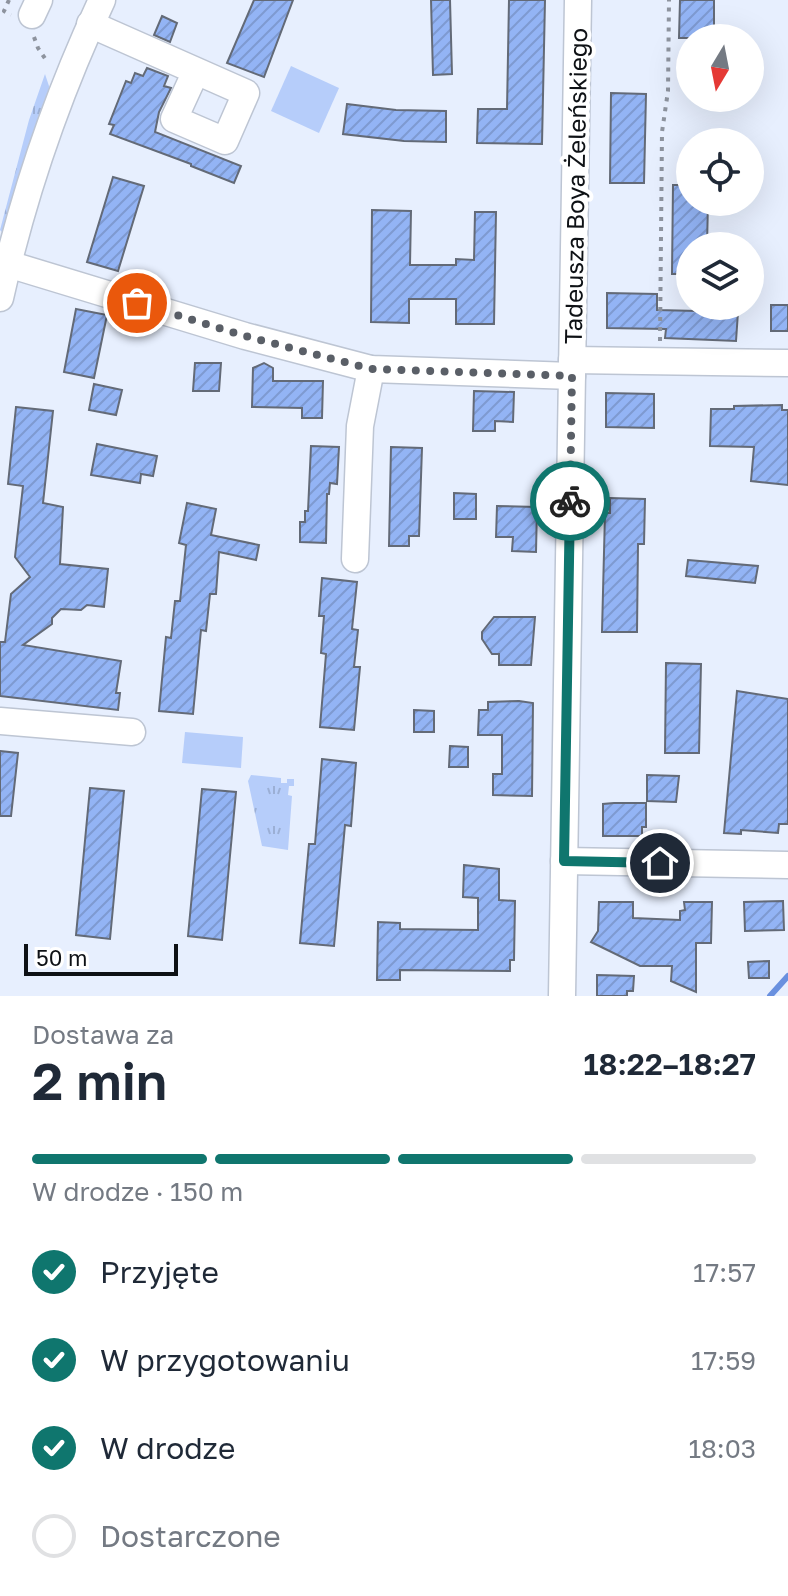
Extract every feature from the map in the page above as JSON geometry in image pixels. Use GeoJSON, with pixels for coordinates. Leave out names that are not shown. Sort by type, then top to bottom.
{"type":"FeatureCollection","features":[{"type":"Feature","properties":{"kind":"street"},"geometry":{"type":"LineString","coordinates":[[0,298],[5,268],[38,159],[58,101],[102,0]]}},
{"type":"Feature","properties":{"kind":"street","name":"Tadeusza Boya Żeleńskiego"},"geometry":{"type":"LineString","coordinates":[[562,996],[578,0]]}},
{"type":"Feature","properties":{"kind":"street"},"geometry":{"type":"LineString","coordinates":[[90,24],[196,71]]}},
{"type":"Feature","properties":{"kind":"street"},"geometry":{"type":"LineString","coordinates":[[5,268],[371,369],[572,368],[660,362],[788,363]]}},
{"type":"Feature","properties":{"kind":"street"},"geometry":{"type":"LineString","coordinates":[[355,559],[360,426],[371,369]]}},
{"type":"Feature","properties":{"kind":"street"},"geometry":{"type":"LineString","coordinates":[[0,721],[132,732]]}},
{"type":"Feature","properties":{"kind":"street"},"geometry":{"type":"LineString","coordinates":[[564,861],[788,865]]}},
{"type":"Feature","properties":{"kind":"path"},"geometry":{"type":"LineString","coordinates":[[660,362],[662,132],[668,91],[669,0]]}},
{"type":"Feature","properties":{"kind":"path"},"geometry":{"type":"LineString","coordinates":[[34,15],[38,48],[46,60]]}},
{"type":"Feature","properties":{"kind":"green space"},"geometry":{"type":"Polygon","coordinates":[[[291,66],[339,88],[319,133],[271,111],[291,66]]]}},
{"type":"Feature","properties":{"kind":"green space"},"geometry":{"type":"Polygon","coordinates":[[[45,74],[50,89],[2,232],[0,230],[29,120],[45,74]]]}},
{"type":"Feature","properties":{"kind":"green space"},"geometry":{"type":"Polygon","coordinates":[[[185,732],[243,737],[241,768],[182,763],[185,732]]]}},
{"type":"Feature","properties":{"kind":"green space"},"geometry":{"type":"Polygon","coordinates":[[[251,775],[281,778],[281,783],[294,779],[294,786],[289,786],[288,795],[292,796],[288,850],[262,846],[248,781],[251,775]]]}},
{"type":"Feature","properties":{"kind":"building"},"geometry":{"type":"Polygon","coordinates":[[[254,0],[293,0],[264,77],[227,63],[254,0]]]}},
{"type":"Feature","properties":{"kind":"building"},"geometry":{"type":"Polygon","coordinates":[[[431,0],[450,0],[452,74],[433,75],[431,0]]]}},
{"type":"Feature","properties":{"kind":"building"},"geometry":{"type":"Polygon","coordinates":[[[509,0],[545,0],[542,144],[477,143],[478,109],[507,109],[509,0]]]}},
{"type":"Feature","properties":{"kind":"building"},"geometry":{"type":"Polygon","coordinates":[[[680,0],[714,0],[714,24],[679,24],[680,0]]]}},
{"type":"Feature","properties":{"kind":"building"},"geometry":{"type":"Polygon","coordinates":[[[162,16],[177,23],[170,42],[154,35],[162,16]]]}},
{"type":"Feature","properties":{"kind":"building"},"geometry":{"type":"Polygon","coordinates":[[[147,68],[168,76],[164,86],[171,88],[159,112],[155,132],[241,166],[234,183],[110,134],[114,125],[109,124],[126,81],[131,83],[135,73],[143,76],[147,68]]]}},
{"type":"Feature","properties":{"kind":"building"},"geometry":{"type":"Polygon","coordinates":[[[611,93],[646,94],[644,183],[610,183],[611,93]]]}},
{"type":"Feature","properties":{"kind":"building"},"geometry":{"type":"Polygon","coordinates":[[[347,104],[396,110],[446,111],[446,142],[343,134],[347,104]]]}},
{"type":"Feature","properties":{"kind":"building"},"geometry":{"type":"Polygon","coordinates":[[[113,177],[144,186],[118,271],[87,262],[113,177]]]}},
{"type":"Feature","properties":{"kind":"building"},"geometry":{"type":"Polygon","coordinates":[[[673,185],[676,185],[676,216],[708,216],[707,232],[676,232],[676,274],[672,274],[673,185]]]}},
{"type":"Feature","properties":{"kind":"building"},"geometry":{"type":"Polygon","coordinates":[[[372,210],[411,211],[410,265],[456,265],[456,259],[474,260],[475,212],[496,212],[494,324],[456,324],[456,299],[409,299],[409,323],[371,322],[372,210]]]}},
{"type":"Feature","properties":{"kind":"building"},"geometry":{"type":"Polygon","coordinates":[[[607,293],[657,294],[657,310],[676,310],[676,320],[737,320],[736,341],[665,338],[666,329],[607,328],[607,293]]]}},
{"type":"Feature","properties":{"kind":"building"},"geometry":{"type":"Polygon","coordinates":[[[771,305],[788,305],[788,331],[771,331],[771,305]]]}},
{"type":"Feature","properties":{"kind":"building"},"geometry":{"type":"Polygon","coordinates":[[[76,309],[107,315],[94,378],[64,372],[76,309]]]}},
{"type":"Feature","properties":{"kind":"building"},"geometry":{"type":"Polygon","coordinates":[[[195,363],[221,363],[219,391],[193,391],[195,363]]]}},
{"type":"Feature","properties":{"kind":"building"},"geometry":{"type":"Polygon","coordinates":[[[264,363],[273,368],[273,381],[323,381],[322,418],[302,418],[302,408],[252,407],[253,368],[264,363]]]}},
{"type":"Feature","properties":{"kind":"building"},"geometry":{"type":"Polygon","coordinates":[[[94,384],[122,390],[116,415],[89,410],[94,384]]]}},
{"type":"Feature","properties":{"kind":"building"},"geometry":{"type":"Polygon","coordinates":[[[474,391],[514,392],[513,422],[495,421],[495,431],[473,431],[474,391]]]}},
{"type":"Feature","properties":{"kind":"building"},"geometry":{"type":"Polygon","coordinates":[[[606,393],[654,394],[654,428],[606,427],[606,393]]]}},
{"type":"Feature","properties":{"kind":"building"},"geometry":{"type":"Polygon","coordinates":[[[782,405],[782,410],[788,410],[788,485],[751,481],[754,447],[710,446],[711,409],[782,405]]]}},
{"type":"Feature","properties":{"kind":"building"},"geometry":{"type":"Polygon","coordinates":[[[16,407],[53,411],[43,503],[63,507],[60,564],[108,569],[104,607],[87,605],[81,610],[61,609],[52,618],[52,624],[23,645],[121,661],[116,693],[120,693],[118,710],[0,696],[0,642],[5,642],[11,594],[30,577],[15,557],[23,486],[8,484],[16,407]]]}},
{"type":"Feature","properties":{"kind":"building"},"geometry":{"type":"Polygon","coordinates":[[[97,444],[157,456],[153,476],[141,474],[140,483],[91,475],[97,444]]]}},
{"type":"Feature","properties":{"kind":"building"},"geometry":{"type":"Polygon","coordinates":[[[311,446],[339,447],[337,484],[330,483],[327,494],[326,543],[300,542],[300,522],[305,522],[305,511],[308,511],[311,446]]]}},
{"type":"Feature","properties":{"kind":"building"},"geometry":{"type":"Polygon","coordinates":[[[391,447],[422,448],[419,536],[409,536],[409,546],[389,546],[391,447]]]}},
{"type":"Feature","properties":{"kind":"building"},"geometry":{"type":"Polygon","coordinates":[[[454,493],[476,494],[476,519],[454,519],[454,493]]]}},
{"type":"Feature","properties":{"kind":"building"},"geometry":{"type":"Polygon","coordinates":[[[610,498],[645,499],[644,544],[638,544],[637,632],[602,632],[605,513],[610,513],[610,498]]]}},
{"type":"Feature","properties":{"kind":"building"},"geometry":{"type":"Polygon","coordinates":[[[187,503],[216,509],[211,535],[259,545],[256,560],[219,552],[216,594],[210,594],[206,631],[201,630],[193,714],[159,711],[166,637],[171,638],[175,601],[180,601],[186,545],[179,543],[187,503]]]}},
{"type":"Feature","properties":{"kind":"building"},"geometry":{"type":"Polygon","coordinates":[[[497,506],[537,507],[536,552],[512,551],[513,537],[496,537],[497,506]]]}},
{"type":"Feature","properties":{"kind":"building"},"geometry":{"type":"Polygon","coordinates":[[[688,560],[758,566],[755,583],[686,576],[688,560]]]}},
{"type":"Feature","properties":{"kind":"building"},"geometry":{"type":"Polygon","coordinates":[[[322,578],[357,582],[352,629],[358,630],[354,667],[360,667],[354,730],[320,727],[326,654],[321,653],[324,616],[319,616],[322,578]]]}},
{"type":"Feature","properties":{"kind":"building"},"geometry":{"type":"Polygon","coordinates":[[[494,617],[535,617],[531,665],[499,665],[499,654],[492,654],[482,639],[482,632],[494,617]]]}},
{"type":"Feature","properties":{"kind":"building"},"geometry":{"type":"Polygon","coordinates":[[[666,663],[701,664],[699,753],[665,753],[666,663]]]}},
{"type":"Feature","properties":{"kind":"building"},"geometry":{"type":"Polygon","coordinates":[[[737,691],[788,699],[788,824],[779,824],[778,833],[741,830],[741,834],[724,833],[737,691]]]}},
{"type":"Feature","properties":{"kind":"building"},"geometry":{"type":"Polygon","coordinates":[[[488,702],[533,703],[532,796],[493,795],[493,774],[502,774],[502,735],[478,735],[479,710],[488,710],[488,702]]]}},
{"type":"Feature","properties":{"kind":"building"},"geometry":{"type":"Polygon","coordinates":[[[414,710],[434,711],[434,732],[414,732],[414,710]]]}},
{"type":"Feature","properties":{"kind":"building"},"geometry":{"type":"Polygon","coordinates":[[[450,746],[468,747],[468,767],[449,767],[450,746]]]}},
{"type":"Feature","properties":{"kind":"building"},"geometry":{"type":"Polygon","coordinates":[[[0,751],[18,753],[11,816],[0,816],[0,751]]]}},
{"type":"Feature","properties":{"kind":"building"},"geometry":{"type":"Polygon","coordinates":[[[322,759],[356,763],[351,826],[345,825],[334,946],[300,943],[309,844],[315,844],[322,759]]]}},
{"type":"Feature","properties":{"kind":"building"},"geometry":{"type":"Polygon","coordinates":[[[647,775],[679,776],[676,802],[647,801],[647,775]]]}},
{"type":"Feature","properties":{"kind":"building"},"geometry":{"type":"Polygon","coordinates":[[[90,788],[124,791],[110,939],[76,935],[90,788]]]}},
{"type":"Feature","properties":{"kind":"building"},"geometry":{"type":"Polygon","coordinates":[[[202,789],[236,792],[222,940],[188,936],[202,789]]]}},
{"type":"Feature","properties":{"kind":"building"},"geometry":{"type":"Polygon","coordinates":[[[646,803],[646,827],[642,827],[642,836],[603,836],[603,804],[646,803]]]}},
{"type":"Feature","properties":{"kind":"building"},"geometry":{"type":"Polygon","coordinates":[[[464,865],[499,869],[499,900],[515,901],[514,960],[510,960],[510,971],[400,970],[400,980],[377,980],[378,922],[400,923],[400,929],[478,930],[478,898],[463,897],[464,865]]]}},
{"type":"Feature","properties":{"kind":"building"},"geometry":{"type":"Polygon","coordinates":[[[783,901],[784,930],[745,931],[744,902],[783,901]]]}},
{"type":"Feature","properties":{"kind":"building"},"geometry":{"type":"Polygon","coordinates":[[[599,902],[633,902],[633,918],[680,920],[680,911],[685,910],[684,902],[712,902],[711,943],[696,943],[696,992],[671,981],[672,966],[640,966],[591,942],[598,931],[599,902]]]}},
{"type":"Feature","properties":{"kind":"building"},"geometry":{"type":"Polygon","coordinates":[[[769,961],[769,978],[749,978],[748,962],[769,961]]]}},
{"type":"Feature","properties":{"kind":"building"},"geometry":{"type":"Polygon","coordinates":[[[597,975],[634,976],[633,991],[627,991],[627,996],[597,996],[597,975]]]}},
{"type":"Feature","properties":{"kind":"waterway"},"geometry":{"type":"LineString","coordinates":[[770,996],[788,976]]}},
{"type":"Feature","properties":{"kind":"way so far"},"geometry":{"type":"LineString","coordinates":[[137,303],[245,336],[371,369],[572,376],[570,501]]}},
{"type":"Feature","properties":{"kind":"route"},"geometry":{"type":"LineString","coordinates":[[570,501],[564,861],[660,863]]}}]}
